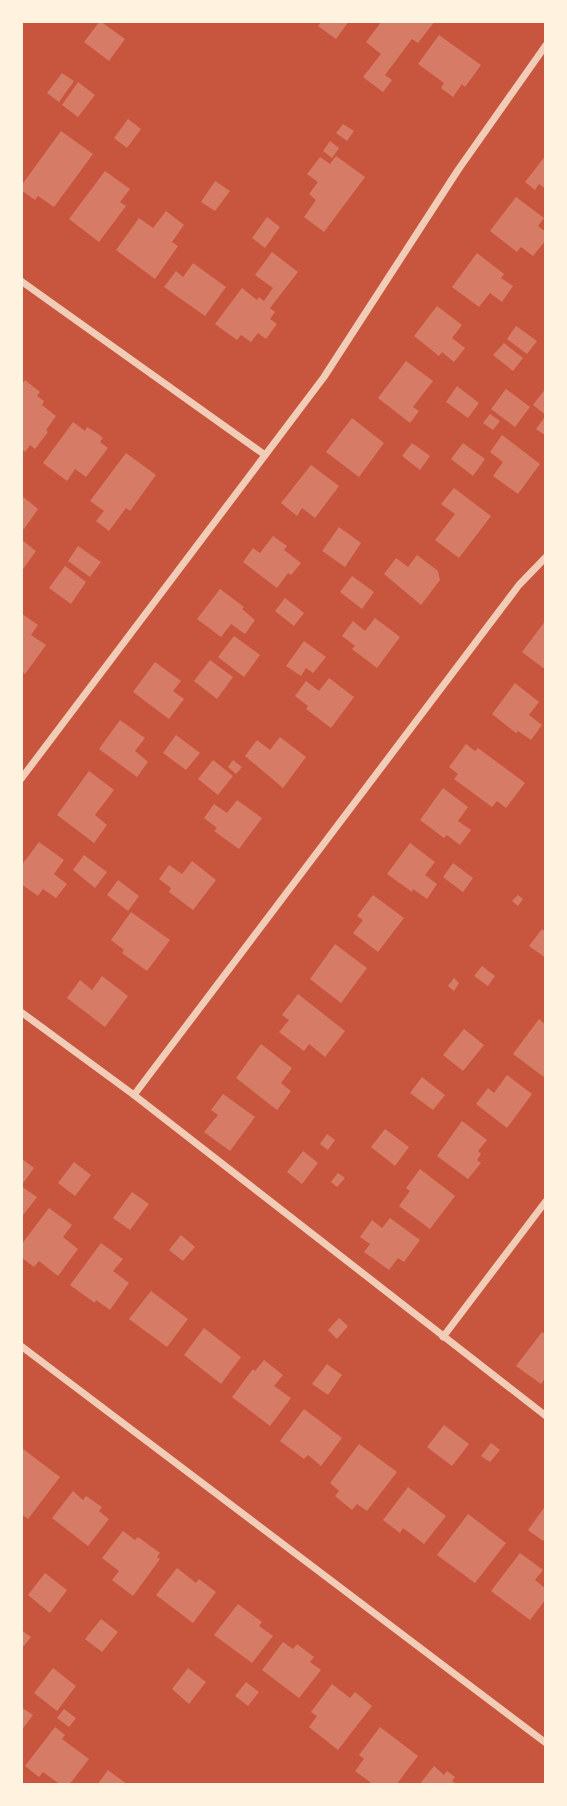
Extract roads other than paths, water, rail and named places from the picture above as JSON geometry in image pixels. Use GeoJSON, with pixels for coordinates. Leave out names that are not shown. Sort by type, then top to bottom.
{"type":"FeatureCollection","features":[{"type":"Feature","properties":{"kind":"street"},"geometry":{"type":"LineString","coordinates":[[21,779],[324,377],[458,170],[546,45]]}},
{"type":"Feature","properties":{"kind":"street"},"geometry":{"type":"LineString","coordinates":[[21,281],[265,455]]}},
{"type":"Feature","properties":{"kind":"street"},"geometry":{"type":"LineString","coordinates":[[134,1095],[519,585],[546,557]]}},
{"type":"Feature","properties":{"kind":"street"},"geometry":{"type":"LineString","coordinates":[[21,1012],[134,1095],[546,1416]]}},
{"type":"Feature","properties":{"kind":"street"},"geometry":{"type":"LineString","coordinates":[[443,1338],[546,1201]]}},
{"type":"Feature","properties":{"kind":"street"},"geometry":{"type":"LineString","coordinates":[[21,1346],[546,1743]]}}]}
